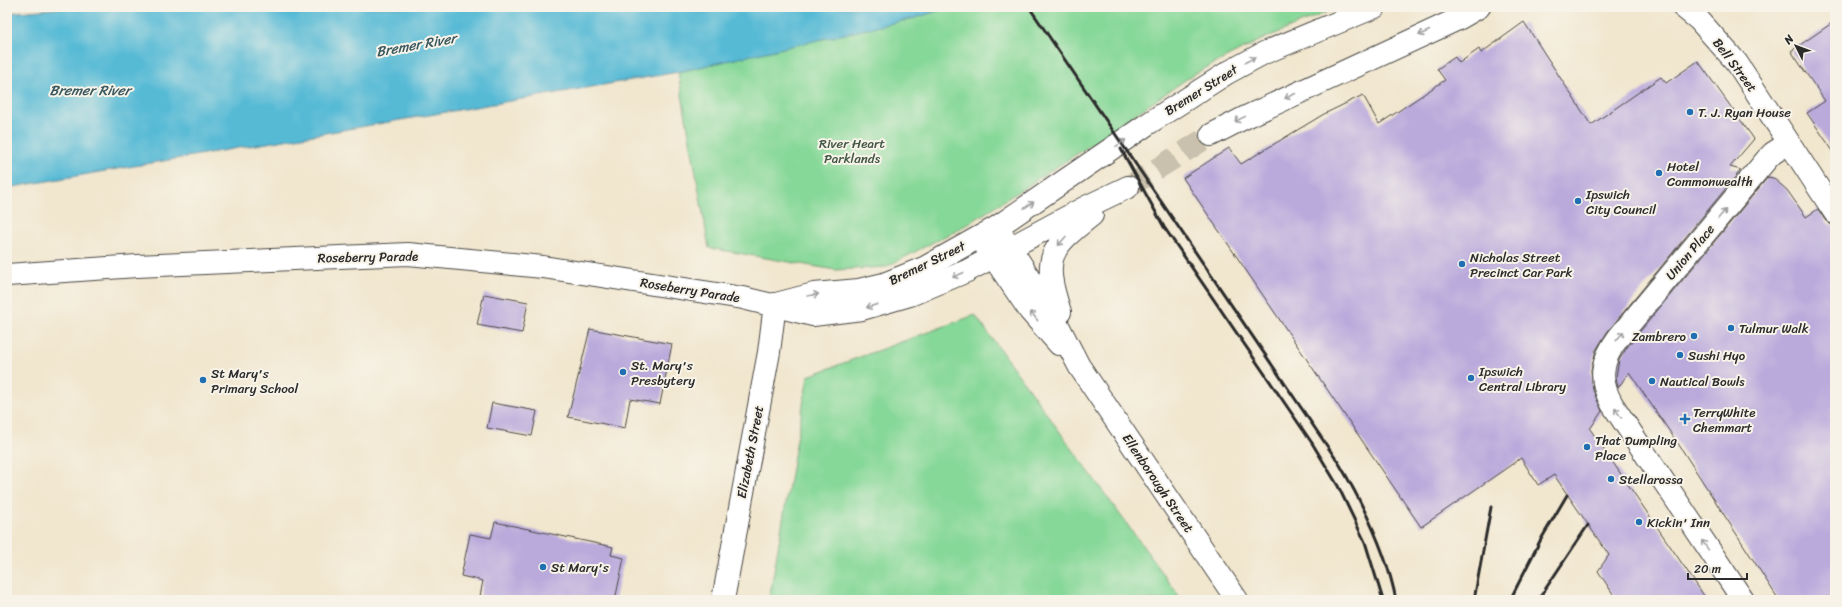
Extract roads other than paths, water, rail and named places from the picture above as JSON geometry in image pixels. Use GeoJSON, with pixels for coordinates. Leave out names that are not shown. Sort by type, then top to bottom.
{"type":"FeatureCollection","features":[{"type":"Feature","properties":{"kind":"street","name":"Bremer Street"},"geometry":{"type":"LineString","coordinates":[[775,304],[814,294],[859,290],[884,284],[924,268],[988,232],[1227,73],[1270,50],[1375,7]]}},
{"type":"Feature","properties":{"kind":"street"},"geometry":{"type":"LineString","coordinates":[[1211,135],[1244,118],[1460,18],[1479,7]]}},
{"type":"Feature","properties":{"kind":"street","name":"Bell Street"},"geometry":{"type":"LineString","coordinates":[[1692,11],[1737,63],[1835,213]]}},
{"type":"Feature","properties":{"kind":"street","name":"Union Place"},"geometry":{"type":"LineString","coordinates":[[1743,600],[1605,393],[1602,370],[1608,351],[1618,338],[1767,159],[1773,153],[1789,143]]}},
{"type":"Feature","properties":{"kind":"street","name":"Bremer Street"},"geometry":{"type":"LineString","coordinates":[[775,304],[813,315],[862,309],[910,295],[967,271],[1084,208],[1126,188]]}},
{"type":"Feature","properties":{"kind":"street","name":"Ellenborough Street"},"geometry":{"type":"LineString","coordinates":[[1079,366],[1052,287],[1051,265],[1057,247],[1069,232],[1126,188]]}},
{"type":"Feature","properties":{"kind":"street","name":"Ellenborough Street"},"geometry":{"type":"LineString","coordinates":[[988,232],[1002,252],[1030,311],[1079,366],[1237,600]]}},
{"type":"Feature","properties":{"kind":"street","name":"Roseberry Parade"},"geometry":{"type":"LineString","coordinates":[[7,275],[137,266],[408,254],[543,267],[775,304]]}},
{"type":"Feature","properties":{"kind":"street","name":"Elizabeth Street"},"geometry":{"type":"LineString","coordinates":[[723,600],[769,352],[775,304]]}},
{"type":"Feature","properties":{"kind":"water","name":"Bremer River"},"geometry":{"type":"Polygon","coordinates":[[[75,7],[950,7],[915,18],[678,72],[7,188],[7,13],[75,7]]]}},
{"type":"Feature","properties":{"kind":"tunnel"},"geometry":{"type":"LineString","coordinates":[[1128,187],[1211,135]]}},
{"type":"Feature","properties":{"kind":"railway"},"geometry":{"type":"LineString","coordinates":[[1029,7],[1340,465],[1374,530],[1387,565],[1396,600]]}},
{"type":"Feature","properties":{"kind":"railway"},"geometry":{"type":"LineString","coordinates":[[1121,149],[1164,227],[1312,443],[1338,486],[1365,542],[1383,600]]}},
{"type":"Feature","properties":{"kind":"railway"},"geometry":{"type":"LineString","coordinates":[[1510,600],[1540,541],[1567,495]]}},
{"type":"Feature","properties":{"kind":"railway"},"geometry":{"type":"LineString","coordinates":[[1474,600],[1491,507]]}},
{"type":"Feature","properties":{"kind":"railway"},"geometry":{"type":"LineString","coordinates":[[1538,600],[1588,525]]}},
{"type":"Feature","properties":{"kind":"place","name":"T. J. Ryan House"},"geometry":{"type":"Point","coordinates":[1690,112]}},
{"type":"Feature","properties":{"kind":"place","name":"Hotel Commonwealth"},"geometry":{"type":"Point","coordinates":[1659,173]}},
{"type":"Feature","properties":{"kind":"place","name":"Ipswich City Council"},"geometry":{"type":"Point","coordinates":[1578,201]}},
{"type":"Feature","properties":{"kind":"place","name":"Nicholas Street Precinct Car Park"},"geometry":{"type":"Point","coordinates":[1462,264]}},
{"type":"Feature","properties":{"kind":"place","name":"Tulmur Walk"},"geometry":{"type":"Point","coordinates":[1731,328]}},
{"type":"Feature","properties":{"kind":"place","name":"Zambrero"},"geometry":{"type":"Point","coordinates":[1694,336]}},
{"type":"Feature","properties":{"kind":"place","name":"Sushi Hyo"},"geometry":{"type":"Point","coordinates":[1680,355]}},
{"type":"Feature","properties":{"kind":"place","name":"St. Mary's Presbytery"},"geometry":{"type":"Point","coordinates":[623,372]}},
{"type":"Feature","properties":{"kind":"place","name":"Ipswich Central Library"},"geometry":{"type":"Point","coordinates":[1471,378]}},
{"type":"Feature","properties":{"kind":"place","name":"St Mary's Primary School"},"geometry":{"type":"Point","coordinates":[203,380]}},
{"type":"Feature","properties":{"kind":"place","name":"Nautical Bowls"},"geometry":{"type":"Point","coordinates":[1652,381]}},
{"type":"Feature","properties":{"kind":"place","name":"TerryWhite Chemmart"},"geometry":{"type":"Point","coordinates":[1685,419]}},
{"type":"Feature","properties":{"kind":"place","name":"That Dumpling Place"},"geometry":{"type":"Point","coordinates":[1587,447]}},
{"type":"Feature","properties":{"kind":"place","name":"Stellarossa"},"geometry":{"type":"Point","coordinates":[1611,479]}},
{"type":"Feature","properties":{"kind":"place","name":"Kickin' Inn"},"geometry":{"type":"Point","coordinates":[1639,522]}},
{"type":"Feature","properties":{"kind":"place","name":"St Mary's"},"geometry":{"type":"Point","coordinates":[543,567]}},
{"type":"Feature","properties":{"kind":"park label","name":"River Heart Parklands"},"geometry":{"type":"Point","coordinates":[852,150]}}]}
